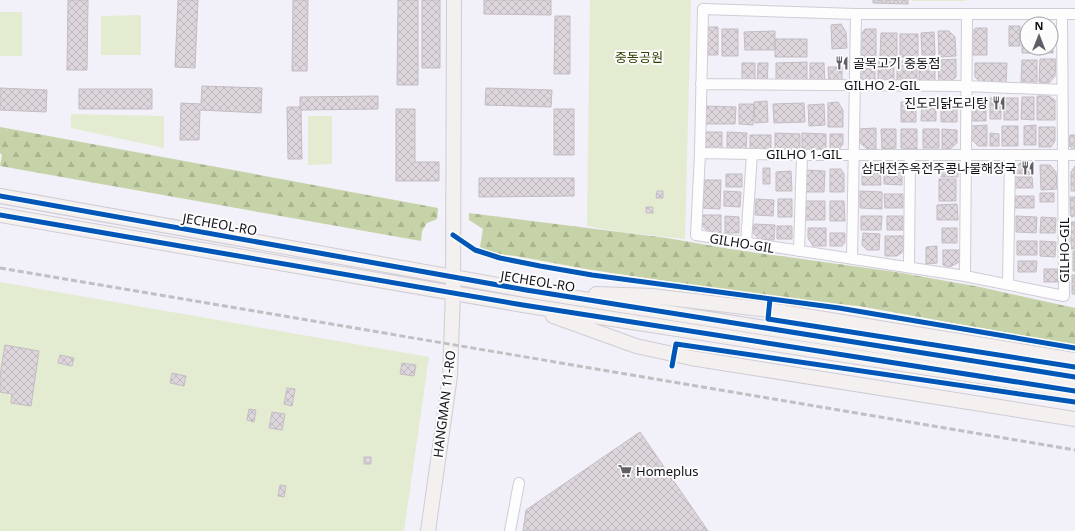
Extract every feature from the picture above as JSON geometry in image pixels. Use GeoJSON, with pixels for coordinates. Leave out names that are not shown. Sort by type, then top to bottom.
{"type":"FeatureCollection","features":[{"type":"Feature","properties":{"kind":"main road","name":"HANGMAN 11-RO"},"geometry":{"type":"LineString","coordinates":[[428,531],[450,376],[454,0]]}},
{"type":"Feature","properties":{"kind":"main road","name":"JECHEOL-RO"},"geometry":{"type":"LineString","coordinates":[[0,196],[526,290],[1075,377]]}},
{"type":"Feature","properties":{"kind":"main road","name":"JECHEOL-RO"},"geometry":{"type":"LineString","coordinates":[[0,215],[523,306],[1075,391]]}},
{"type":"Feature","properties":{"kind":"main road"},"geometry":{"type":"LineString","coordinates":[[526,290],[652,296],[769,310],[1075,360]]}},
{"type":"Feature","properties":{"kind":"main road"},"geometry":{"type":"LineString","coordinates":[[523,306],[636,346],[691,358],[1075,419]]}},
{"type":"Feature","properties":{"kind":"street","name":"GILHO-GIL"},"geometry":{"type":"LineString","coordinates":[[1062,14],[1064,296],[965,276],[746,244],[696,235],[700,153],[703,4],[856,14],[967,14],[1062,14],[1075,14]]}},
{"type":"Feature","properties":{"kind":"street"},"geometry":{"type":"LineString","coordinates":[[852,259],[855,154],[856,14]]}},
{"type":"Feature","properties":{"kind":"street"},"geometry":{"type":"LineString","coordinates":[[965,276],[967,14]]}},
{"type":"Feature","properties":{"kind":"street","name":"GILHO 2-GIL"},"geometry":{"type":"LineString","coordinates":[[701,84],[966,86],[1062,90]]}},
{"type":"Feature","properties":{"kind":"street","name":"GILHO 1-GIL"},"geometry":{"type":"LineString","coordinates":[[700,153],[802,155],[1075,155]]}},
{"type":"Feature","properties":{"kind":"street"},"geometry":{"type":"LineString","coordinates":[[746,244],[752,154]]}},
{"type":"Feature","properties":{"kind":"street"},"geometry":{"type":"LineString","coordinates":[[799,251],[802,155]]}},
{"type":"Feature","properties":{"kind":"street"},"geometry":{"type":"LineString","coordinates":[[909,268],[910,155]]}},
{"type":"Feature","properties":{"kind":"street"},"geometry":{"type":"LineString","coordinates":[[1008,284],[1010,155]]}},
{"type":"Feature","properties":{"kind":"street"},"geometry":{"type":"LineString","coordinates":[[510,531],[519,483]]}},
{"type":"Feature","properties":{"kind":"green space","name":"중동공원"},"geometry":{"type":"Polygon","coordinates":[[[590,0],[691,0],[685,239],[614,231],[587,226],[590,0]]]}},
{"type":"Feature","properties":{"kind":"green space"},"geometry":{"type":"Polygon","coordinates":[[[966,0],[966,1],[913,1],[966,0]]]}},
{"type":"Feature","properties":{"kind":"green space"},"geometry":{"type":"Polygon","coordinates":[[[0,12],[22,12],[22,56],[0,56],[0,12]]]}},
{"type":"Feature","properties":{"kind":"green space"},"geometry":{"type":"Polygon","coordinates":[[[141,15],[141,55],[101,55],[101,16],[141,15]]]}},
{"type":"Feature","properties":{"kind":"green space"},"geometry":{"type":"Polygon","coordinates":[[[71,114],[164,116],[164,148],[71,128],[71,114]]]}},
{"type":"Feature","properties":{"kind":"green space"},"geometry":{"type":"Polygon","coordinates":[[[308,116],[332,116],[332,164],[308,165],[308,116]]]}},
{"type":"Feature","properties":{"kind":"green space"},"geometry":{"type":"Polygon","coordinates":[[[0,127],[438,208],[437,219],[427,223],[422,231],[421,241],[0,166],[2,155],[0,153],[0,127]]]}},
{"type":"Feature","properties":{"kind":"green space"},"geometry":{"type":"Polygon","coordinates":[[[469,213],[667,238],[730,249],[896,272],[980,287],[1075,308],[1075,345],[859,306],[783,299],[586,269],[516,256],[487,253],[480,247],[483,229],[469,220],[469,213]]]}},
{"type":"Feature","properties":{"kind":"green space"},"geometry":{"type":"Polygon","coordinates":[[[0,282],[429,357],[404,531],[0,531],[0,282]]]}},
{"type":"Feature","properties":{"kind":"building"},"geometry":{"type":"Polygon","coordinates":[[[68,0],[88,0],[87,70],[67,70],[68,0]]]}},
{"type":"Feature","properties":{"kind":"building"},"geometry":{"type":"Polygon","coordinates":[[[178,0],[198,0],[195,68],[175,67],[178,0]]]}},
{"type":"Feature","properties":{"kind":"building"},"geometry":{"type":"Polygon","coordinates":[[[293,0],[308,0],[307,71],[292,71],[293,0]]]}},
{"type":"Feature","properties":{"kind":"building"},"geometry":{"type":"Polygon","coordinates":[[[398,0],[418,0],[418,85],[397,85],[398,0]]]}},
{"type":"Feature","properties":{"kind":"building"},"geometry":{"type":"Polygon","coordinates":[[[422,0],[440,0],[440,68],[422,68],[422,0]]]}},
{"type":"Feature","properties":{"kind":"building"},"geometry":{"type":"Polygon","coordinates":[[[484,0],[551,0],[551,15],[484,14],[484,0]]]}},
{"type":"Feature","properties":{"kind":"building"},"geometry":{"type":"Polygon","coordinates":[[[873,0],[908,0],[908,4],[873,3],[873,0]]]}},
{"type":"Feature","properties":{"kind":"building"},"geometry":{"type":"Polygon","coordinates":[[[555,16],[570,16],[570,74],[554,74],[555,16]]]}},
{"type":"Feature","properties":{"kind":"building"},"geometry":{"type":"Polygon","coordinates":[[[841,24],[846,32],[847,48],[832,49],[831,25],[841,24]]]}},
{"type":"Feature","properties":{"kind":"building"},"geometry":{"type":"Polygon","coordinates":[[[1009,26],[1019,26],[1019,46],[1009,46],[1009,26]]]}},
{"type":"Feature","properties":{"kind":"building"},"geometry":{"type":"Polygon","coordinates":[[[709,27],[718,27],[718,55],[703,55],[703,33],[709,27]]]}},
{"type":"Feature","properties":{"kind":"building"},"geometry":{"type":"Polygon","coordinates":[[[976,28],[987,28],[987,55],[970,55],[970,33],[976,28]]]}},
{"type":"Feature","properties":{"kind":"building"},"geometry":{"type":"Polygon","coordinates":[[[722,29],[738,29],[738,56],[722,56],[722,29]]]}},
{"type":"Feature","properties":{"kind":"building"},"geometry":{"type":"Polygon","coordinates":[[[865,29],[876,29],[876,58],[857,57],[858,38],[865,29]]]}},
{"type":"Feature","properties":{"kind":"building"},"geometry":{"type":"Polygon","coordinates":[[[775,31],[775,50],[745,50],[744,32],[775,31]]]}},
{"type":"Feature","properties":{"kind":"building"},"geometry":{"type":"Polygon","coordinates":[[[938,31],[949,31],[955,37],[956,56],[939,57],[938,31]]]}},
{"type":"Feature","properties":{"kind":"building"},"geometry":{"type":"Polygon","coordinates":[[[934,32],[935,55],[922,55],[921,33],[934,32]]]}},
{"type":"Feature","properties":{"kind":"building"},"geometry":{"type":"Polygon","coordinates":[[[881,33],[897,33],[897,57],[880,57],[881,33]]]}},
{"type":"Feature","properties":{"kind":"building"},"geometry":{"type":"Polygon","coordinates":[[[900,34],[918,34],[918,57],[900,57],[900,34]]]}},
{"type":"Feature","properties":{"kind":"building"},"geometry":{"type":"Polygon","coordinates":[[[775,39],[807,39],[807,57],[775,57],[775,39]]]}},
{"type":"Feature","properties":{"kind":"building"},"geometry":{"type":"Polygon","coordinates":[[[956,59],[956,77],[949,83],[939,84],[938,60],[956,59]]]}},
{"type":"Feature","properties":{"kind":"building"},"geometry":{"type":"Polygon","coordinates":[[[1040,59],[1056,59],[1055,76],[1049,83],[1039,82],[1040,59]]]}},
{"type":"Feature","properties":{"kind":"building"},"geometry":{"type":"Polygon","coordinates":[[[1022,60],[1037,60],[1037,82],[1021,82],[1022,60]]]}},
{"type":"Feature","properties":{"kind":"building"},"geometry":{"type":"Polygon","coordinates":[[[894,61],[894,84],[878,84],[878,62],[894,61]]]}},
{"type":"Feature","properties":{"kind":"building"},"geometry":{"type":"Polygon","coordinates":[[[897,61],[917,61],[917,84],[897,84],[897,61]]]}},
{"type":"Feature","properties":{"kind":"building"},"geometry":{"type":"Polygon","coordinates":[[[807,62],[807,84],[776,85],[776,63],[807,62]]]}},
{"type":"Feature","properties":{"kind":"building"},"geometry":{"type":"Polygon","coordinates":[[[919,62],[935,62],[935,83],[919,83],[919,62]]]}},
{"type":"Feature","properties":{"kind":"building"},"geometry":{"type":"Polygon","coordinates":[[[742,63],[755,63],[755,84],[742,84],[742,63]]]}},
{"type":"Feature","properties":{"kind":"building"},"geometry":{"type":"Polygon","coordinates":[[[758,63],[768,63],[767,86],[757,85],[758,63]]]}},
{"type":"Feature","properties":{"kind":"building"},"geometry":{"type":"Polygon","coordinates":[[[810,63],[824,63],[825,85],[810,85],[810,63]]]}},
{"type":"Feature","properties":{"kind":"building"},"geometry":{"type":"Polygon","coordinates":[[[857,63],[875,63],[875,85],[867,85],[857,75],[857,63]]]}},
{"type":"Feature","properties":{"kind":"building"},"geometry":{"type":"Polygon","coordinates":[[[975,63],[1007,63],[1006,85],[982,84],[975,77],[975,63]]]}},
{"type":"Feature","properties":{"kind":"building"},"geometry":{"type":"Polygon","coordinates":[[[828,67],[842,67],[842,79],[835,85],[829,85],[828,67]]]}},
{"type":"Feature","properties":{"kind":"building"},"geometry":{"type":"Polygon","coordinates":[[[202,86],[262,88],[261,113],[200,110],[199,140],[180,140],[181,103],[201,104],[202,86]]]}},
{"type":"Feature","properties":{"kind":"building"},"geometry":{"type":"Polygon","coordinates":[[[0,88],[47,90],[46,112],[0,110],[0,88]]]}},
{"type":"Feature","properties":{"kind":"building"},"geometry":{"type":"Polygon","coordinates":[[[486,88],[552,90],[551,107],[485,105],[486,88]]]}},
{"type":"Feature","properties":{"kind":"building"},"geometry":{"type":"Polygon","coordinates":[[[79,89],[152,89],[152,109],[79,109],[79,89]]]}},
{"type":"Feature","properties":{"kind":"building"},"geometry":{"type":"Polygon","coordinates":[[[378,96],[378,109],[301,110],[302,159],[288,159],[287,107],[300,107],[300,97],[378,96]]]}},
{"type":"Feature","properties":{"kind":"building"},"geometry":{"type":"Polygon","coordinates":[[[1037,96],[1049,96],[1055,100],[1055,120],[1037,120],[1037,96]]]}},
{"type":"Feature","properties":{"kind":"building"},"geometry":{"type":"Polygon","coordinates":[[[1022,97],[1034,97],[1034,120],[1021,119],[1022,97]]]}},
{"type":"Feature","properties":{"kind":"building"},"geometry":{"type":"Polygon","coordinates":[[[941,98],[948,98],[957,104],[957,122],[941,122],[941,98]]]}},
{"type":"Feature","properties":{"kind":"building"},"geometry":{"type":"Polygon","coordinates":[[[990,98],[1001,98],[1001,119],[990,119],[990,98]]]}},
{"type":"Feature","properties":{"kind":"building"},"geometry":{"type":"Polygon","coordinates":[[[1004,98],[1018,98],[1018,120],[1004,120],[1004,98]]]}},
{"type":"Feature","properties":{"kind":"building"},"geometry":{"type":"Polygon","coordinates":[[[972,99],[986,99],[986,121],[972,121],[972,99]]]}},
{"type":"Feature","properties":{"kind":"building"},"geometry":{"type":"Polygon","coordinates":[[[922,100],[936,100],[936,121],[921,121],[922,100]]]}},
{"type":"Feature","properties":{"kind":"building"},"geometry":{"type":"Polygon","coordinates":[[[767,101],[768,122],[755,123],[754,102],[767,101]]]}},
{"type":"Feature","properties":{"kind":"building"},"geometry":{"type":"Polygon","coordinates":[[[838,102],[843,110],[843,127],[828,127],[828,103],[838,102]]]}},
{"type":"Feature","properties":{"kind":"building"},"geometry":{"type":"Polygon","coordinates":[[[901,102],[916,102],[916,122],[901,122],[901,102]]]}},
{"type":"Feature","properties":{"kind":"building"},"geometry":{"type":"Polygon","coordinates":[[[804,103],[805,122],[774,123],[773,104],[804,103]]]}},
{"type":"Feature","properties":{"kind":"building"},"geometry":{"type":"Polygon","coordinates":[[[739,104],[754,104],[753,125],[739,124],[739,104]]]}},
{"type":"Feature","properties":{"kind":"building"},"geometry":{"type":"Polygon","coordinates":[[[824,104],[825,125],[809,126],[808,105],[824,104]]]}},
{"type":"Feature","properties":{"kind":"building"},"geometry":{"type":"Polygon","coordinates":[[[704,106],[736,107],[735,124],[703,124],[704,106]]]}},
{"type":"Feature","properties":{"kind":"building"},"geometry":{"type":"Polygon","coordinates":[[[396,109],[415,109],[415,162],[439,162],[439,181],[396,181],[396,109]]]}},
{"type":"Feature","properties":{"kind":"building"},"geometry":{"type":"Polygon","coordinates":[[[554,109],[574,109],[574,155],[554,155],[554,109]]]}},
{"type":"Feature","properties":{"kind":"building"},"geometry":{"type":"Polygon","coordinates":[[[987,125],[987,146],[978,146],[971,139],[971,126],[987,125]]]}},
{"type":"Feature","properties":{"kind":"building"},"geometry":{"type":"Polygon","coordinates":[[[1036,125],[1036,145],[1024,145],[1024,126],[1036,125]]]}},
{"type":"Feature","properties":{"kind":"building"},"geometry":{"type":"Polygon","coordinates":[[[1002,126],[1018,126],[1018,146],[1002,146],[1002,126]]]}},
{"type":"Feature","properties":{"kind":"building"},"geometry":{"type":"Polygon","coordinates":[[[1039,127],[1055,127],[1055,141],[1051,147],[1039,147],[1039,127]]]}},
{"type":"Feature","properties":{"kind":"building"},"geometry":{"type":"Polygon","coordinates":[[[876,128],[876,149],[867,149],[859,142],[859,129],[876,128]]]}},
{"type":"Feature","properties":{"kind":"building"},"geometry":{"type":"Polygon","coordinates":[[[881,129],[896,129],[896,148],[882,149],[881,129]]]}},
{"type":"Feature","properties":{"kind":"building"},"geometry":{"type":"Polygon","coordinates":[[[901,129],[917,129],[917,149],[901,148],[901,129]]]}},
{"type":"Feature","properties":{"kind":"building"},"geometry":{"type":"Polygon","coordinates":[[[923,129],[939,129],[939,148],[923,148],[923,129]]]}},
{"type":"Feature","properties":{"kind":"building"},"geometry":{"type":"Polygon","coordinates":[[[942,129],[957,130],[957,143],[950,149],[942,149],[942,129]]]}},
{"type":"Feature","properties":{"kind":"building"},"geometry":{"type":"Polygon","coordinates":[[[702,132],[722,132],[722,151],[709,151],[702,142],[702,132]]]}},
{"type":"Feature","properties":{"kind":"building"},"geometry":{"type":"Polygon","coordinates":[[[727,132],[747,133],[746,151],[727,150],[727,132]]]}},
{"type":"Feature","properties":{"kind":"building"},"geometry":{"type":"Polygon","coordinates":[[[775,133],[800,134],[800,151],[775,150],[775,133]]]}},
{"type":"Feature","properties":{"kind":"building"},"geometry":{"type":"Polygon","coordinates":[[[802,133],[826,134],[826,150],[802,150],[802,133]]]}},
{"type":"Feature","properties":{"kind":"building"},"geometry":{"type":"Polygon","coordinates":[[[990,133],[999,134],[999,146],[990,146],[990,133]]]}},
{"type":"Feature","properties":{"kind":"building"},"geometry":{"type":"Polygon","coordinates":[[[830,134],[843,134],[843,144],[838,151],[830,151],[830,134]]]}},
{"type":"Feature","properties":{"kind":"building"},"geometry":{"type":"Polygon","coordinates":[[[750,135],[771,135],[771,150],[750,150],[750,135]]]}},
{"type":"Feature","properties":{"kind":"building"},"geometry":{"type":"Polygon","coordinates":[[[1070,135],[1075,135],[1075,151],[1069,146],[1070,135]]]}},
{"type":"Feature","properties":{"kind":"building"},"geometry":{"type":"Polygon","coordinates":[[[941,163],[953,163],[958,169],[958,177],[941,177],[941,163]]]}},
{"type":"Feature","properties":{"kind":"building"},"geometry":{"type":"Polygon","coordinates":[[[1020,163],[1034,164],[1033,175],[1014,173],[1014,169],[1020,163]]]}},
{"type":"Feature","properties":{"kind":"building"},"geometry":{"type":"Polygon","coordinates":[[[1040,165],[1050,165],[1056,172],[1057,189],[1041,190],[1040,165]]]}},
{"type":"Feature","properties":{"kind":"building"},"geometry":{"type":"Polygon","coordinates":[[[880,166],[881,185],[862,185],[862,172],[868,167],[880,166]]]}},
{"type":"Feature","properties":{"kind":"building"},"geometry":{"type":"Polygon","coordinates":[[[1075,166],[1075,191],[1071,191],[1071,172],[1075,166]]]}},
{"type":"Feature","properties":{"kind":"building"},"geometry":{"type":"Polygon","coordinates":[[[763,168],[770,168],[770,184],[763,184],[763,168]]]}},
{"type":"Feature","properties":{"kind":"building"},"geometry":{"type":"Polygon","coordinates":[[[830,169],[841,169],[844,174],[844,192],[830,192],[830,169]]]}},
{"type":"Feature","properties":{"kind":"building"},"geometry":{"type":"Polygon","coordinates":[[[884,169],[902,170],[902,185],[884,184],[884,169]]]}},
{"type":"Feature","properties":{"kind":"building"},"geometry":{"type":"Polygon","coordinates":[[[803,170],[825,171],[824,192],[803,192],[803,170]]]}},
{"type":"Feature","properties":{"kind":"building"},"geometry":{"type":"Polygon","coordinates":[[[791,171],[792,191],[776,191],[776,172],[791,171]]]}},
{"type":"Feature","properties":{"kind":"building"},"geometry":{"type":"Polygon","coordinates":[[[726,174],[742,174],[742,187],[726,187],[726,174]]]}},
{"type":"Feature","properties":{"kind":"building"},"geometry":{"type":"Polygon","coordinates":[[[1013,177],[1032,177],[1033,188],[1013,188],[1013,177]]]}},
{"type":"Feature","properties":{"kind":"building"},"geometry":{"type":"Polygon","coordinates":[[[479,178],[574,178],[574,196],[479,197],[479,178]]]}},
{"type":"Feature","properties":{"kind":"building"},"geometry":{"type":"Polygon","coordinates":[[[939,179],[956,179],[956,201],[939,201],[939,179]]]}},
{"type":"Feature","properties":{"kind":"building"},"geometry":{"type":"Polygon","coordinates":[[[704,180],[721,180],[720,209],[703,208],[704,180]]]}},
{"type":"Feature","properties":{"kind":"building"},"geometry":{"type":"Polygon","coordinates":[[[657,191],[663,191],[663,198],[656,198],[657,191]]]}},
{"type":"Feature","properties":{"kind":"building"},"geometry":{"type":"Polygon","coordinates":[[[724,191],[741,192],[740,207],[724,206],[724,191]]]}},
{"type":"Feature","properties":{"kind":"building"},"geometry":{"type":"Polygon","coordinates":[[[860,191],[882,192],[882,209],[860,208],[860,191]]]}},
{"type":"Feature","properties":{"kind":"building"},"geometry":{"type":"Polygon","coordinates":[[[1040,193],[1054,193],[1054,202],[1040,202],[1040,193]]]}},
{"type":"Feature","properties":{"kind":"building"},"geometry":{"type":"Polygon","coordinates":[[[884,194],[903,194],[903,208],[885,208],[884,194]]]}},
{"type":"Feature","properties":{"kind":"building"},"geometry":{"type":"Polygon","coordinates":[[[1015,196],[1034,196],[1034,208],[1015,208],[1015,196]]]}},
{"type":"Feature","properties":{"kind":"building"},"geometry":{"type":"Polygon","coordinates":[[[1070,197],[1075,197],[1075,216],[1071,217],[1070,197]]]}},
{"type":"Feature","properties":{"kind":"building"},"geometry":{"type":"Polygon","coordinates":[[[756,199],[774,200],[773,216],[755,215],[756,199]]]}},
{"type":"Feature","properties":{"kind":"building"},"geometry":{"type":"Polygon","coordinates":[[[778,199],[792,199],[792,217],[778,217],[778,199]]]}},
{"type":"Feature","properties":{"kind":"building"},"geometry":{"type":"Polygon","coordinates":[[[804,201],[825,201],[825,220],[805,220],[804,201]]]}},
{"type":"Feature","properties":{"kind":"building"},"geometry":{"type":"Polygon","coordinates":[[[830,201],[844,201],[845,221],[830,221],[830,201]]]}},
{"type":"Feature","properties":{"kind":"building"},"geometry":{"type":"Polygon","coordinates":[[[957,204],[958,220],[937,220],[937,205],[957,204]]]}},
{"type":"Feature","properties":{"kind":"building"},"geometry":{"type":"Polygon","coordinates":[[[646,207],[653,207],[653,213],[646,213],[646,207]]]}},
{"type":"Feature","properties":{"kind":"building"},"geometry":{"type":"Polygon","coordinates":[[[700,215],[721,215],[721,233],[709,233],[701,224],[700,215]]]}},
{"type":"Feature","properties":{"kind":"building"},"geometry":{"type":"Polygon","coordinates":[[[725,216],[739,217],[739,233],[725,233],[725,216]]]}},
{"type":"Feature","properties":{"kind":"building"},"geometry":{"type":"Polygon","coordinates":[[[861,216],[882,216],[881,230],[861,230],[861,216]]]}},
{"type":"Feature","properties":{"kind":"building"},"geometry":{"type":"Polygon","coordinates":[[[887,216],[903,216],[903,230],[887,230],[887,216]]]}},
{"type":"Feature","properties":{"kind":"building"},"geometry":{"type":"Polygon","coordinates":[[[1016,216],[1037,217],[1036,233],[1016,232],[1016,216]]]}},
{"type":"Feature","properties":{"kind":"building"},"geometry":{"type":"Polygon","coordinates":[[[1041,217],[1056,218],[1055,233],[1040,233],[1041,217]]]}},
{"type":"Feature","properties":{"kind":"building"},"geometry":{"type":"Polygon","coordinates":[[[1071,222],[1075,222],[1075,249],[1071,249],[1071,222]]]}},
{"type":"Feature","properties":{"kind":"building"},"geometry":{"type":"Polygon","coordinates":[[[754,224],[775,225],[774,240],[759,239],[753,233],[754,224]]]}},
{"type":"Feature","properties":{"kind":"building"},"geometry":{"type":"Polygon","coordinates":[[[777,226],[792,226],[792,239],[777,239],[777,226]]]}},
{"type":"Feature","properties":{"kind":"building"},"geometry":{"type":"Polygon","coordinates":[[[808,228],[826,228],[826,246],[813,246],[808,238],[808,228]]]}},
{"type":"Feature","properties":{"kind":"building"},"geometry":{"type":"Polygon","coordinates":[[[942,228],[957,228],[957,243],[942,243],[942,228]]]}},
{"type":"Feature","properties":{"kind":"building"},"geometry":{"type":"Polygon","coordinates":[[[830,233],[845,233],[845,242],[842,246],[830,246],[830,233]]]}},
{"type":"Feature","properties":{"kind":"building"},"geometry":{"type":"Polygon","coordinates":[[[863,233],[880,234],[879,250],[867,250],[862,245],[863,233]]]}},
{"type":"Feature","properties":{"kind":"building"},"geometry":{"type":"Polygon","coordinates":[[[885,236],[904,236],[904,251],[897,256],[885,256],[885,236]]]}},
{"type":"Feature","properties":{"kind":"building"},"geometry":{"type":"Polygon","coordinates":[[[1017,241],[1037,241],[1037,255],[1017,255],[1017,241]]]}},
{"type":"Feature","properties":{"kind":"building"},"geometry":{"type":"Polygon","coordinates":[[[1040,241],[1056,242],[1055,257],[1040,256],[1040,241]]]}},
{"type":"Feature","properties":{"kind":"building"},"geometry":{"type":"Polygon","coordinates":[[[937,246],[937,263],[926,264],[926,247],[937,246]]]}},
{"type":"Feature","properties":{"kind":"building"},"geometry":{"type":"Polygon","coordinates":[[[943,250],[961,250],[961,261],[950,267],[943,265],[943,250]]]}},
{"type":"Feature","properties":{"kind":"building"},"geometry":{"type":"Polygon","coordinates":[[[1073,251],[1075,251],[1075,271],[1073,271],[1073,251]]]}},
{"type":"Feature","properties":{"kind":"building"},"geometry":{"type":"Polygon","coordinates":[[[1018,261],[1037,261],[1036,272],[1018,272],[1018,261]]]}},
{"type":"Feature","properties":{"kind":"building"},"geometry":{"type":"Polygon","coordinates":[[[1044,269],[1058,269],[1058,282],[1044,282],[1044,269]]]}},
{"type":"Feature","properties":{"kind":"building"},"geometry":{"type":"Polygon","coordinates":[[[1072,275],[1075,275],[1075,294],[1072,294],[1072,275]]]}},
{"type":"Feature","properties":{"kind":"building"},"geometry":{"type":"Polygon","coordinates":[[[5,345],[39,351],[31,406],[11,403],[12,394],[0,392],[0,375],[5,345]]]}},
{"type":"Feature","properties":{"kind":"building"},"geometry":{"type":"Polygon","coordinates":[[[60,355],[74,358],[72,366],[58,363],[60,355]]]}},
{"type":"Feature","properties":{"kind":"building"},"geometry":{"type":"Polygon","coordinates":[[[402,363],[416,365],[414,376],[400,374],[402,363]]]}},
{"type":"Feature","properties":{"kind":"building"},"geometry":{"type":"Polygon","coordinates":[[[172,373],[186,376],[184,386],[170,383],[172,373]]]}},
{"type":"Feature","properties":{"kind":"building"},"geometry":{"type":"Polygon","coordinates":[[[287,388],[295,389],[292,406],[284,404],[287,388]]]}},
{"type":"Feature","properties":{"kind":"building"},"geometry":{"type":"Polygon","coordinates":[[[249,409],[256,410],[254,422],[247,420],[249,409]]]}},
{"type":"Feature","properties":{"kind":"building"},"geometry":{"type":"Polygon","coordinates":[[[272,412],[285,414],[282,430],[269,428],[272,412]]]}},
{"type":"Feature","properties":{"kind":"building","name":"Homeplus"},"geometry":{"type":"Polygon","coordinates":[[[640,432],[708,531],[523,531],[526,510],[640,432]]]}},
{"type":"Feature","properties":{"kind":"building"},"geometry":{"type":"Polygon","coordinates":[[[364,457],[371,457],[371,464],[364,464],[364,457]]]}},
{"type":"Feature","properties":{"kind":"building"},"geometry":{"type":"Polygon","coordinates":[[[280,485],[286,486],[284,497],[278,496],[280,485]]]}},
{"type":"Feature","properties":{"kind":"railway"},"geometry":{"type":"LineString","coordinates":[[0,268],[1075,450]]}},
{"type":"Feature","properties":{"kind":"cycle path"},"geometry":{"type":"LineString","coordinates":[[0,196],[526,290],[1075,377]]}},
{"type":"Feature","properties":{"kind":"cycle path"},"geometry":{"type":"LineString","coordinates":[[0,215],[523,305],[1075,391]]}},
{"type":"Feature","properties":{"kind":"cycle path"},"geometry":{"type":"LineString","coordinates":[[453,235],[475,250],[500,258],[540,266],[592,275],[839,308],[1075,348]]}},
{"type":"Feature","properties":{"kind":"cycle path"},"geometry":{"type":"LineString","coordinates":[[770,299],[768,319],[1075,367]]}},
{"type":"Feature","properties":{"kind":"cycle path"},"geometry":{"type":"LineString","coordinates":[[672,366],[676,344],[1075,402]]}},
{"type":"Feature","properties":{"kind":"place","name":"골목고기 중동점"},"geometry":{"type":"Point","coordinates":[842,63]}},
{"type":"Feature","properties":{"kind":"place","name":"진도리닭도리탕"},"geometry":{"type":"Point","coordinates":[999,103]}},
{"type":"Feature","properties":{"kind":"place","name":"삼대전주옥전주콩나물해장국"},"geometry":{"type":"Point","coordinates":[1028,168]}},
{"type":"Feature","properties":{"kind":"place","name":"Homeplus"},"geometry":{"type":"Point","coordinates":[625,471]}}]}
